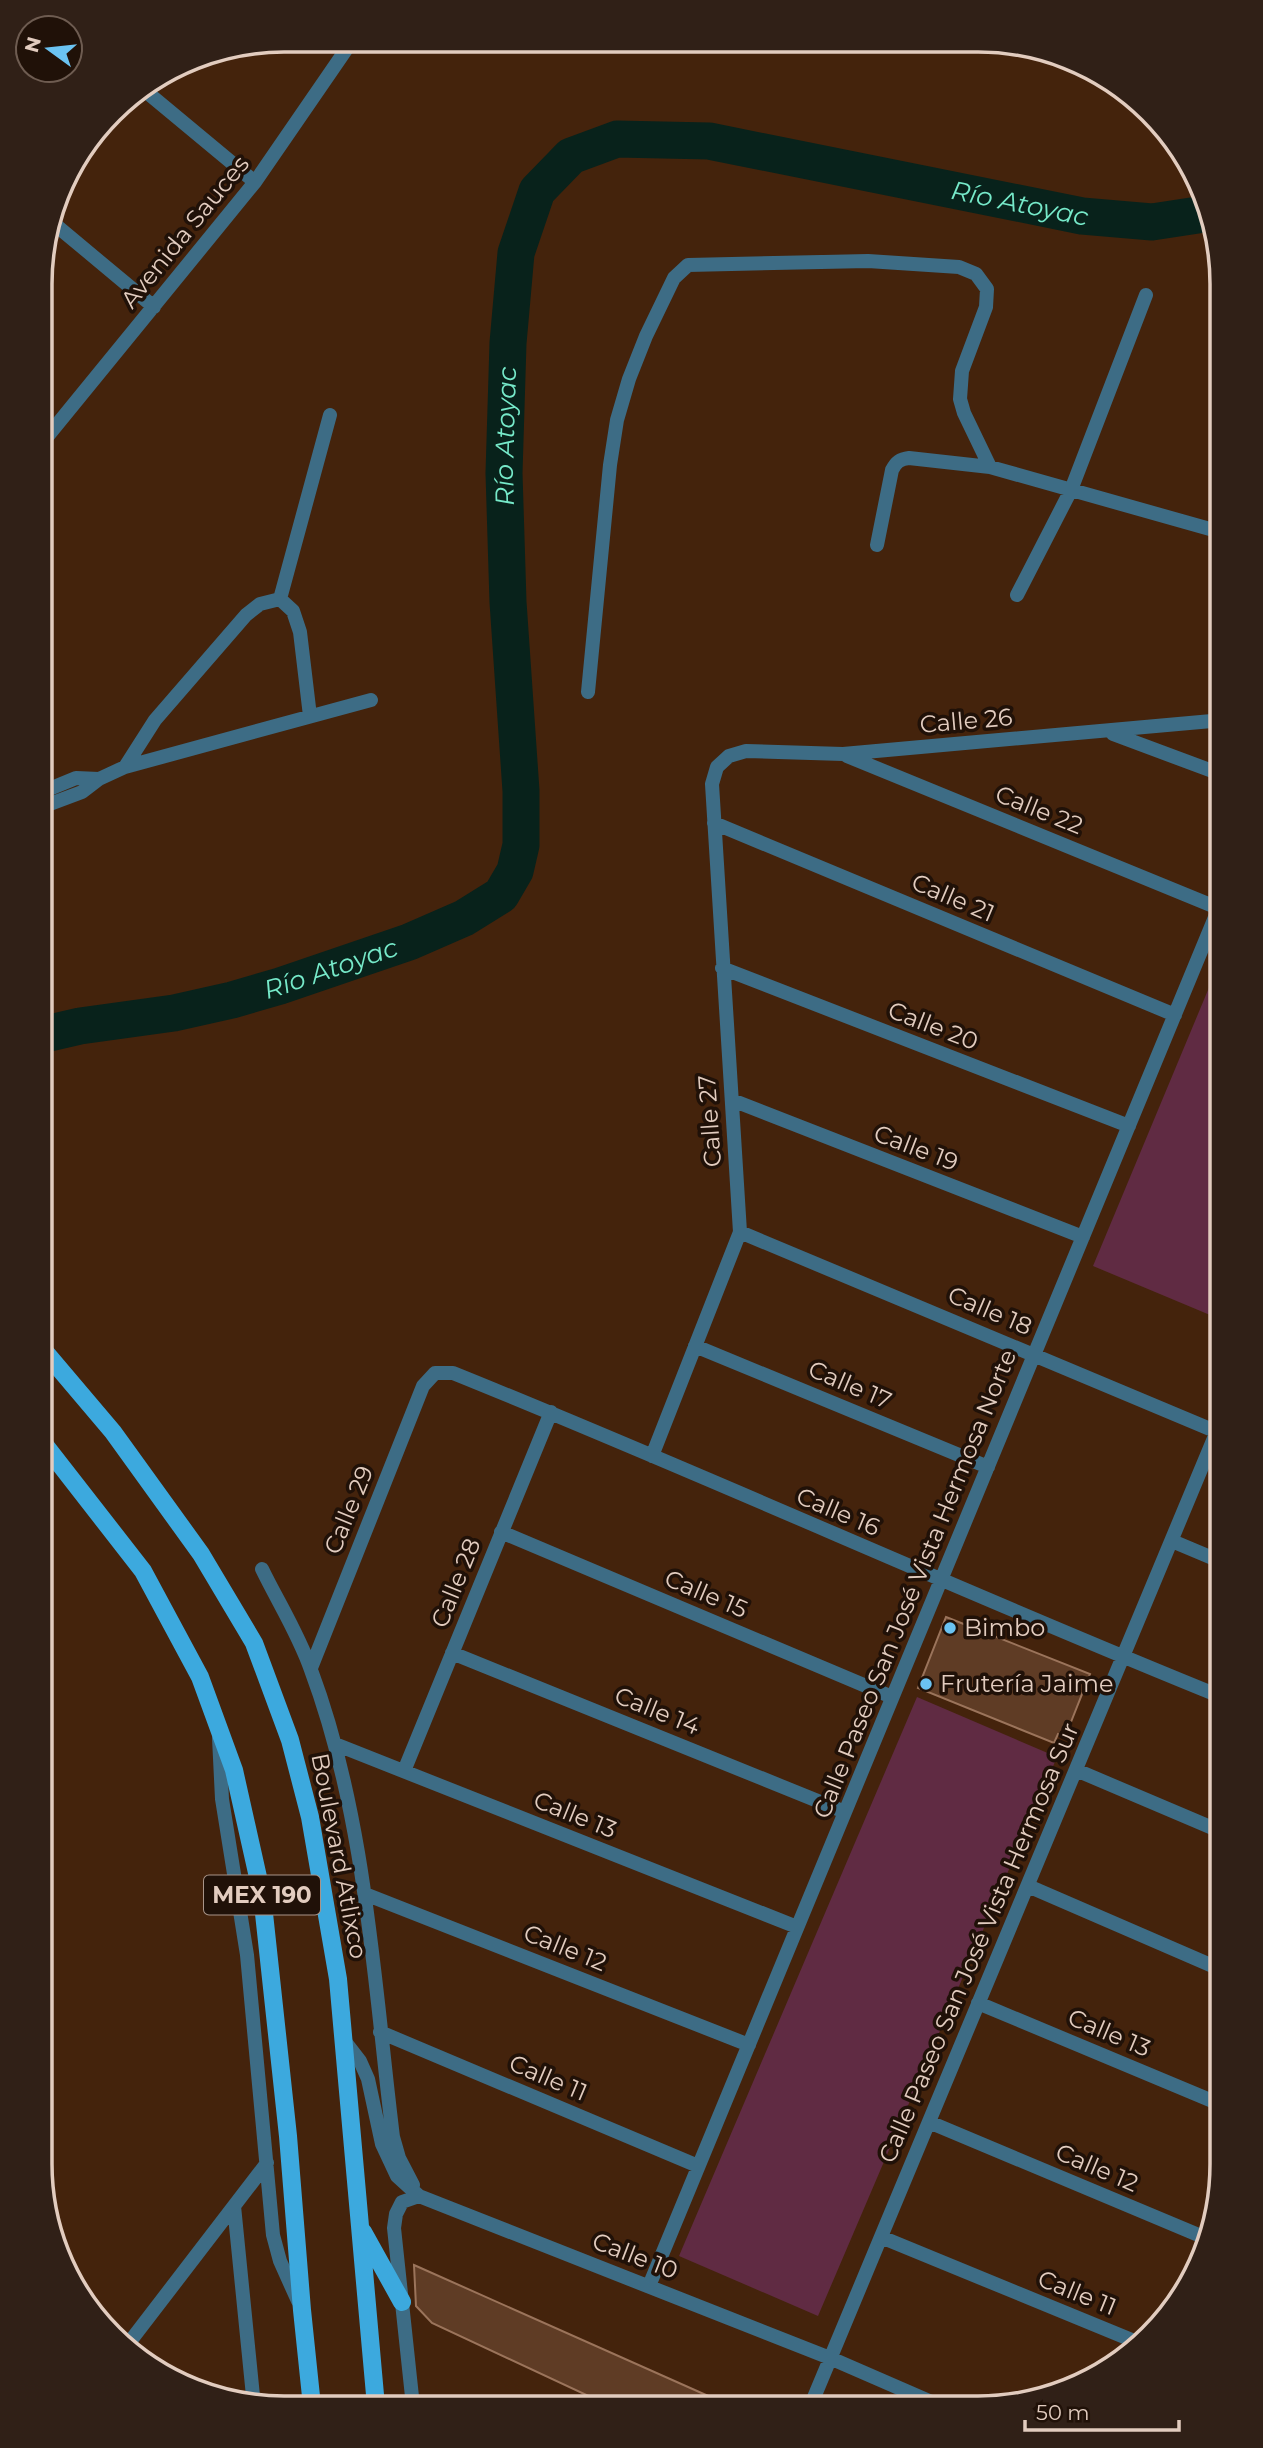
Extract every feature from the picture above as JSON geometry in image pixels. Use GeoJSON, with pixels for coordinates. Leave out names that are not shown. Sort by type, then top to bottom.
{"type":"FeatureCollection","features":[{"type":"Feature","properties":{"kind":"main road","name":"Boulevard Atlixco"},"geometry":{"type":"LineString","coordinates":[[52,1360],[113,1432],[201,1554],[254,1643],[290,1740],[310,1816],[331,1927],[375,2396]]}},
{"type":"Feature","properties":{"kind":"main road","name":"MEX 190"},"geometry":{"type":"LineString","coordinates":[[52,1454],[144,1571],[200,1677],[234,1770],[262,1895],[288,2136],[311,2396]]}},
{"type":"Feature","properties":{"kind":"main road"},"geometry":{"type":"LineString","coordinates":[[359,2225],[402,2302]]}},
{"type":"Feature","properties":{"kind":"street","name":"Avenida Sauces"},"geometry":{"type":"LineString","coordinates":[[52,428],[255,182],[341,52]]}},
{"type":"Feature","properties":{"kind":"street"},"geometry":{"type":"LineString","coordinates":[[150,95],[255,182]]}},
{"type":"Feature","properties":{"kind":"street"},"geometry":{"type":"LineString","coordinates":[[60,229],[154,307]]}},
{"type":"Feature","properties":{"kind":"street"},"geometry":{"type":"LineString","coordinates":[[588,692],[610,465],[617,420],[646,336],[674,278],[688,265],[868,261],[959,267],[976,274],[986,289],[986,307],[962,371],[960,399],[990,467]]}},
{"type":"Feature","properties":{"kind":"street"},"geometry":{"type":"LineString","coordinates":[[1017,595],[1071,490],[1146,295]]}},
{"type":"Feature","properties":{"kind":"street"},"geometry":{"type":"LineString","coordinates":[[279,599],[330,415]]}},
{"type":"Feature","properties":{"kind":"street"},"geometry":{"type":"LineString","coordinates":[[877,545],[892,470],[895,463],[902,459],[990,467],[1210,531]]}},
{"type":"Feature","properties":{"kind":"street"},"geometry":{"type":"LineString","coordinates":[[279,599],[293,611],[300,632],[310,716]]}},
{"type":"Feature","properties":{"kind":"street"},"geometry":{"type":"LineString","coordinates":[[125,767],[160,713],[246,615],[260,604],[279,599]]}},
{"type":"Feature","properties":{"kind":"street"},"geometry":{"type":"LineString","coordinates":[[52,803],[82,792],[99,779],[125,767],[371,699]]}},
{"type":"Feature","properties":{"kind":"street","name":"Calle 26"},"geometry":{"type":"LineString","coordinates":[[717,767],[729,755],[746,751],[843,754],[1210,721]]}},
{"type":"Feature","properties":{"kind":"street"},"geometry":{"type":"LineString","coordinates":[[1108,732],[1210,770]]}},
{"type":"Feature","properties":{"kind":"street","name":"Calle 22"},"geometry":{"type":"LineString","coordinates":[[843,754],[1210,899]]}},
{"type":"Feature","properties":{"kind":"street","name":"Calle 27"},"geometry":{"type":"LineString","coordinates":[[652,1456],[740,1232],[712,785],[717,767]]}},
{"type":"Feature","properties":{"kind":"street"},"geometry":{"type":"LineString","coordinates":[[52,788],[76,778],[99,779]]}},
{"type":"Feature","properties":{"kind":"street","name":"Calle 21"},"geometry":{"type":"LineString","coordinates":[[714,824],[1175,1015]]}},
{"type":"Feature","properties":{"kind":"street","name":"Calle Paseo San José Vista Hermosa Norte"},"geometry":{"type":"LineString","coordinates":[[649,2286],[1210,930]]}},
{"type":"Feature","properties":{"kind":"street","name":"Calle 20"},"geometry":{"type":"LineString","coordinates":[[722,968],[1129,1126]]}},
{"type":"Feature","properties":{"kind":"street","name":"Calle 19"},"geometry":{"type":"LineString","coordinates":[[732,1100],[1083,1237]]}},
{"type":"Feature","properties":{"kind":"street","name":"Calle 18"},"geometry":{"type":"LineString","coordinates":[[740,1232],[1210,1424]]}},
{"type":"Feature","properties":{"kind":"street","name":"Calle 17"},"geometry":{"type":"LineString","coordinates":[[695,1346],[988,1467]]}},
{"type":"Feature","properties":{"kind":"street","name":"Calle 16"},"geometry":{"type":"LineString","coordinates":[[435,1373],[453,1373],[551,1412],[940,1581],[1210,1692]]}},
{"type":"Feature","properties":{"kind":"street","name":"Calle 29"},"geometry":{"type":"LineString","coordinates":[[311,1668],[424,1386],[435,1373]]}},
{"type":"Feature","properties":{"kind":"street","name":"Calle 28"},"geometry":{"type":"LineString","coordinates":[[404,1771],[551,1412]]}},
{"type":"Feature","properties":{"kind":"street","name":"Calle Paseo San José Vista Hermosa Sur"},"geometry":{"type":"LineString","coordinates":[[814,2396],[1210,1453]]}},
{"type":"Feature","properties":{"kind":"street","name":"Calle 15"},"geometry":{"type":"LineString","coordinates":[[501,1532],[892,1698]]}},
{"type":"Feature","properties":{"kind":"street"},"geometry":{"type":"LineString","coordinates":[[1172,1541],[1210,1557]]}},
{"type":"Feature","properties":{"kind":"street"},"geometry":{"type":"LineString","coordinates":[[262,1569],[311,1668],[335,1744],[365,1894],[394,2137],[399,2158],[419,2196]]}},
{"type":"Feature","properties":{"kind":"street","name":"Calle 14"},"geometry":{"type":"LineString","coordinates":[[452,1653],[845,1812]]}},
{"type":"Feature","properties":{"kind":"street"},"geometry":{"type":"LineString","coordinates":[[218,1723],[222,1798],[247,1955],[273,2235],[280,2261],[302,2310]]}},
{"type":"Feature","properties":{"kind":"street","name":"Calle 13"},"geometry":{"type":"LineString","coordinates":[[335,1744],[797,1927]]}},
{"type":"Feature","properties":{"kind":"street"},"geometry":{"type":"LineString","coordinates":[[1076,1770],[1210,1827]]}},
{"type":"Feature","properties":{"kind":"street"},"geometry":{"type":"LineString","coordinates":[[1028,1886],[1210,1965]]}},
{"type":"Feature","properties":{"kind":"street","name":"Calle 12"},"geometry":{"type":"LineString","coordinates":[[365,1894],[749,2045]]}},
{"type":"Feature","properties":{"kind":"street","name":"Calle 13"},"geometry":{"type":"LineString","coordinates":[[978,2003],[1210,2100]]}},
{"type":"Feature","properties":{"kind":"street","name":"Calle 11"},"geometry":{"type":"LineString","coordinates":[[380,2032],[698,2166]]}},
{"type":"Feature","properties":{"kind":"street"},"geometry":{"type":"LineString","coordinates":[[343,2039],[360,2061],[368,2079],[382,2144],[397,2176],[419,2196]]}},
{"type":"Feature","properties":{"kind":"street","name":"Calle 12"},"geometry":{"type":"LineString","coordinates":[[929,2122],[1199,2235]]}},
{"type":"Feature","properties":{"kind":"street"},"geometry":{"type":"LineString","coordinates":[[132,2339],[267,2163]]}},
{"type":"Feature","properties":{"kind":"street"},"geometry":{"type":"LineString","coordinates":[[412,2396],[394,2228],[396,2214],[402,2202],[419,2196]]}},
{"type":"Feature","properties":{"kind":"street","name":"Calle 10"},"geometry":{"type":"LineString","coordinates":[[419,2196],[830,2358],[917,2396]]}},
{"type":"Feature","properties":{"kind":"street"},"geometry":{"type":"LineString","coordinates":[[234,2206],[253,2394]]}},
{"type":"Feature","properties":{"kind":"street","name":"Calle 11"},"geometry":{"type":"LineString","coordinates":[[881,2237],[1130,2339]]}},
{"type":"Feature","properties":{"kind":"shaded area"},"geometry":{"type":"Polygon","coordinates":[[[1210,985],[1210,1315],[1093,1266],[1210,985]]]}},
{"type":"Feature","properties":{"kind":"shaded area"},"geometry":{"type":"Polygon","coordinates":[[[917,1697],[1057,1757],[818,2316],[679,2256],[917,1697]]]}},
{"type":"Feature","properties":{"kind":"building"},"geometry":{"type":"Polygon","coordinates":[[[946,1617],[1090,1674],[1065,1737],[1058,1734],[1054,1743],[918,1688],[946,1617]]]}},
{"type":"Feature","properties":{"kind":"building"},"geometry":{"type":"Polygon","coordinates":[[[414,2265],[708,2396],[588,2396],[432,2323],[416,2306],[414,2265]]]}},
{"type":"Feature","properties":{"kind":"waterway","name":"Río Atoyac"},"geometry":{"type":"LineString","coordinates":[[52,1032],[174,1013],[280,986],[409,942],[464,918],[501,895],[515,871],[521,845],[521,791],[508,602],[504,473],[508,343],[516,253],[537,191],[571,156],[617,139],[709,141],[1082,216],[1152,222],[1199,215]]}},
{"type":"Feature","properties":{"kind":"place","name":"Bimbo"},"geometry":{"type":"Point","coordinates":[950,1628]}},
{"type":"Feature","properties":{"kind":"place","name":"Frutería Jaime"},"geometry":{"type":"Point","coordinates":[926,1684]}}]}
